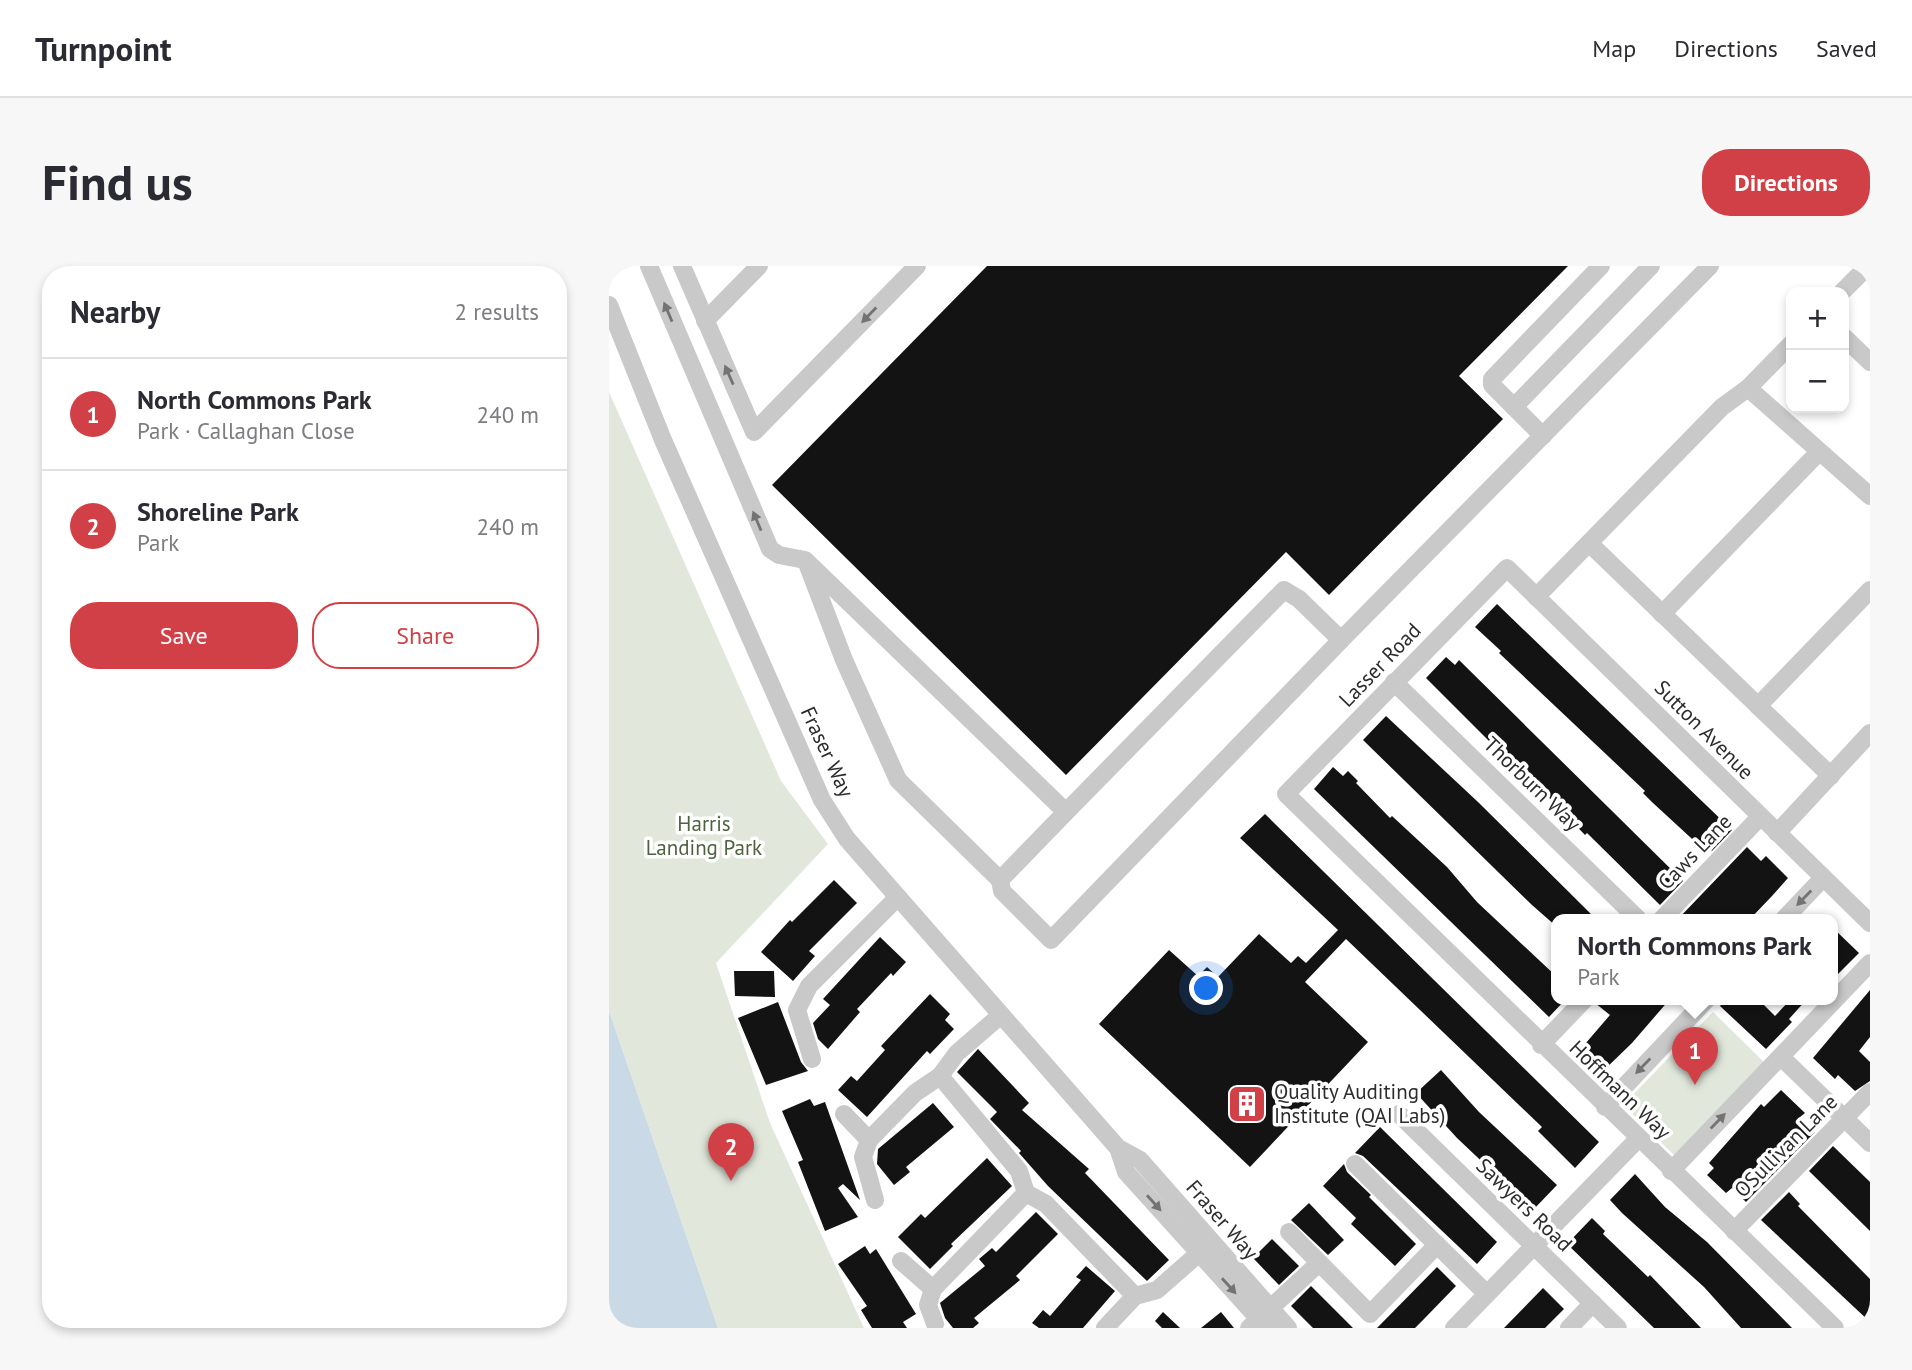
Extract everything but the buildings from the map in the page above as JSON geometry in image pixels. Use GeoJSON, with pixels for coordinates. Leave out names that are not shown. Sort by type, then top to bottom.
{"type":"FeatureCollection","features":[{"type":"Feature","properties":{"kind":"street"},"geometry":{"type":"LineString","coordinates":[[649,266],[770,549],[779,555],[805,560],[1066,812]]}},
{"type":"Feature","properties":{"kind":"street"},"geometry":{"type":"LineString","coordinates":[[682,266],[754,432],[917,266]]}},
{"type":"Feature","properties":{"kind":"street"},"geometry":{"type":"LineString","coordinates":[[705,321],[759,266]]}},
{"type":"Feature","properties":{"kind":"street"},"geometry":{"type":"LineString","coordinates":[[1543,436],[1492,386],[1492,379],[1601,266]]}},
{"type":"Feature","properties":{"kind":"street"},"geometry":{"type":"LineString","coordinates":[[1514,407],[1651,266]]}},
{"type":"Feature","properties":{"kind":"street"},"geometry":{"type":"LineString","coordinates":[[805,560],[844,660],[898,780],[1000,880],[1002,891],[1051,940],[1710,266]]}},
{"type":"Feature","properties":{"kind":"street"},"geometry":{"type":"LineString","coordinates":[[1847,287],[1868,266]]}},
{"type":"Feature","properties":{"kind":"street","name":"Fraser Way"},"geometry":{"type":"LineString","coordinates":[[609,305],[668,453],[823,800],[847,839],[1118,1148],[1126,1172],[1205,1248],[1261,1321],[1287,1328]]}},
{"type":"Feature","properties":{"kind":"street"},"geometry":{"type":"LineString","coordinates":[[1849,342],[1870,362]]}},
{"type":"Feature","properties":{"kind":"street"},"geometry":{"type":"LineString","coordinates":[[1537,597],[1722,407],[1748,388],[1786,349]]}},
{"type":"Feature","properties":{"kind":"street"},"geometry":{"type":"LineString","coordinates":[[1748,388],[1818,453],[1845,472],[1870,496]]}},
{"type":"Feature","properties":{"kind":"street"},"geometry":{"type":"LineString","coordinates":[[1662,614],[1818,453]]}},
{"type":"Feature","properties":{"kind":"street"},"geometry":{"type":"LineString","coordinates":[[1589,543],[1831,776]]}},
{"type":"Feature","properties":{"kind":"street","name":"Sutton Avenue"},"geometry":{"type":"LineString","coordinates":[[1507,568],[1870,923]]}},
{"type":"Feature","properties":{"kind":"street","name":"Lasser Road"},"geometry":{"type":"LineString","coordinates":[[1286,793],[1507,568]]}},
{"type":"Feature","properties":{"kind":"street"},"geometry":{"type":"LineString","coordinates":[[1000,880],[1285,590],[1299,599],[1342,640]]}},
{"type":"Feature","properties":{"kind":"street"},"geometry":{"type":"LineString","coordinates":[[1758,706],[1870,590]]}},
{"type":"Feature","properties":{"kind":"street","name":"Thorburn Way"},"geometry":{"type":"LineString","coordinates":[[1394,682],[1633,914]]}},
{"type":"Feature","properties":{"kind":"street"},"geometry":{"type":"LineString","coordinates":[[1777,833],[1870,733]]}},
{"type":"Feature","properties":{"kind":"street","name":"Hoffmann Way"},"geometry":{"type":"LineString","coordinates":[[1286,793],[1541,1045],[1835,1328]]}},
{"type":"Feature","properties":{"kind":"street","name":"Caws Lane"},"geometry":{"type":"LineString","coordinates":[[1667,914],[1760,817]]}},
{"type":"Feature","properties":{"kind":"street"},"geometry":{"type":"LineString","coordinates":[[1789,914],[1823,878]]}},
{"type":"Feature","properties":{"kind":"street"},"geometry":{"type":"LineString","coordinates":[[812,1059],[797,1010],[809,986],[898,897]]}},
{"type":"Feature","properties":{"kind":"street"},"geometry":{"type":"LineString","coordinates":[[1838,988],[1870,962]]}},
{"type":"Feature","properties":{"kind":"street"},"geometry":{"type":"LineString","coordinates":[[1541,1045],[1579,1005]]}},
{"type":"Feature","properties":{"kind":"street"},"geometry":{"type":"LineString","coordinates":[[1605,1107],[1701,1005]]}},
{"type":"Feature","properties":{"kind":"street"},"geometry":{"type":"LineString","coordinates":[[1671,1171],[1781,1057],[1818,1005]]}},
{"type":"Feature","properties":{"kind":"street"},"geometry":{"type":"LineString","coordinates":[[875,1200],[863,1157],[869,1140],[915,1093],[940,1076],[957,1053],[1001,1016]]}},
{"type":"Feature","properties":{"kind":"street"},"geometry":{"type":"LineString","coordinates":[[1781,1057],[1870,1143]]}},
{"type":"Feature","properties":{"kind":"street"},"geometry":{"type":"LineString","coordinates":[[940,1076],[1019,1171],[1026,1193],[1047,1204],[1135,1296]]}},
{"type":"Feature","properties":{"kind":"street","name":"OSullivan Lane"},"geometry":{"type":"LineString","coordinates":[[1734,1231],[1870,1092]]}},
{"type":"Feature","properties":{"kind":"street"},"geometry":{"type":"LineString","coordinates":[[844,1114],[869,1140]]}},
{"type":"Feature","properties":{"kind":"street","name":"Sawyers Road"},"geometry":{"type":"LineString","coordinates":[[1399,1114],[1618,1328]]}},
{"type":"Feature","properties":{"kind":"street"},"geometry":{"type":"LineString","coordinates":[[1454,1328],[1638,1139]]}},
{"type":"Feature","properties":{"kind":"street"},"geometry":{"type":"LineString","coordinates":[[1355,1164],[1487,1294]]}},
{"type":"Feature","properties":{"kind":"street"},"geometry":{"type":"LineString","coordinates":[[935,1324],[928,1305],[933,1289],[1026,1193]]}},
{"type":"Feature","properties":{"kind":"street"},"geometry":{"type":"LineString","coordinates":[[1289,1232],[1370,1314],[1437,1245]]}},
{"type":"Feature","properties":{"kind":"street"},"geometry":{"type":"LineString","coordinates":[[1105,1328],[1135,1296],[1157,1290],[1205,1248]]}},
{"type":"Feature","properties":{"kind":"street"},"geometry":{"type":"LineString","coordinates":[[901,1261],[933,1289]]}},
{"type":"Feature","properties":{"kind":"street"},"geometry":{"type":"LineString","coordinates":[[1261,1321],[1319,1263]]}},
{"type":"Feature","properties":{"kind":"street"},"geometry":{"type":"LineString","coordinates":[[1569,1328],[1593,1303]]}},
{"type":"Feature","properties":{"kind":"green space","name":"Harris Landing Park"},"geometry":{"type":"Polygon","coordinates":[[[609,392],[781,781],[828,844],[716,963],[770,1123],[864,1328],[718,1328],[609,1011],[609,392]]]}},
{"type":"Feature","properties":{"kind":"green space"},"geometry":{"type":"Polygon","coordinates":[[[1713,1012],[1767,1065],[1677,1158],[1623,1105],[1713,1012]]]}},
{"type":"Feature","properties":{"kind":"water"},"geometry":{"type":"Polygon","coordinates":[[[609,1011],[718,1328],[609,1328],[609,1011]]]}},
{"type":"Feature","properties":{"kind":"place","name":"North Commons Park"},"geometry":{"type":"Point","coordinates":[1695,1085]}},
{"type":"Feature","properties":{"kind":"place","name":"Quality Auditing Institute (QAI Labs)"},"geometry":{"type":"Point","coordinates":[1247,1104]}},
{"type":"Feature","properties":{"kind":"place","name":"Shoreline Park"},"geometry":{"type":"Point","coordinates":[731,1181]}}]}
